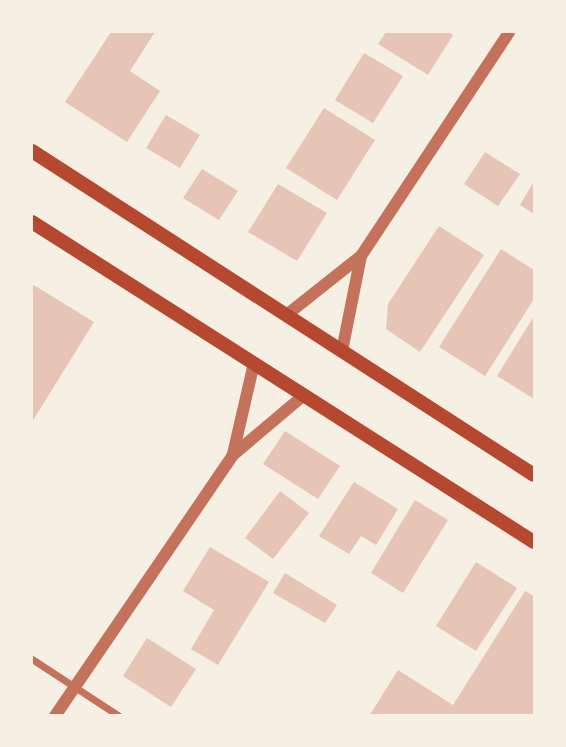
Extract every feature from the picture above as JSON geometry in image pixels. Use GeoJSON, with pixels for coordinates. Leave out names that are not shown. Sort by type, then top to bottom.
{"type":"FeatureCollection","features":[{"type":"Feature","properties":{"kind":"main road"},"geometry":{"type":"LineString","coordinates":[[32,150],[289,313],[342,351],[534,475]]}},
{"type":"Feature","properties":{"kind":"main road"},"geometry":{"type":"LineString","coordinates":[[32,222],[534,542]]}},
{"type":"Feature","properties":{"kind":"street"},"geometry":{"type":"LineString","coordinates":[[289,313],[360,256],[509,32]]}},
{"type":"Feature","properties":{"kind":"street"},"geometry":{"type":"LineString","coordinates":[[342,351],[360,256]]}},
{"type":"Feature","properties":{"kind":"street"},"geometry":{"type":"LineString","coordinates":[[233,454],[254,363]]}},
{"type":"Feature","properties":{"kind":"street"},"geometry":{"type":"LineString","coordinates":[[55,716],[233,454],[304,396]]}},
{"type":"Feature","properties":{"kind":"street"},"geometry":{"type":"LineString","coordinates":[[32,659],[120,716]]}},
{"type":"Feature","properties":{"kind":"building"},"geometry":{"type":"Polygon","coordinates":[[[111,32],[155,32],[130,71],[160,91],[127,142],[65,102],[111,32]]]}},
{"type":"Feature","properties":{"kind":"building"},"geometry":{"type":"Polygon","coordinates":[[[386,32],[448,32],[453,35],[428,75],[378,44],[386,32]]]}},
{"type":"Feature","properties":{"kind":"building"},"geometry":{"type":"Polygon","coordinates":[[[364,53],[403,76],[373,123],[335,100],[364,53]]]}},
{"type":"Feature","properties":{"kind":"building"},"geometry":{"type":"Polygon","coordinates":[[[324,108],[375,140],[337,200],[286,168],[324,108]]]}},
{"type":"Feature","properties":{"kind":"building"},"geometry":{"type":"Polygon","coordinates":[[[166,115],[200,135],[180,168],[146,148],[166,115]]]}},
{"type":"Feature","properties":{"kind":"building"},"geometry":{"type":"Polygon","coordinates":[[[485,152],[520,174],[498,206],[464,184],[485,152]]]}},
{"type":"Feature","properties":{"kind":"building"},"geometry":{"type":"Polygon","coordinates":[[[202,169],[238,191],[219,220],[183,198],[202,169]]]}},
{"type":"Feature","properties":{"kind":"building"},"geometry":{"type":"Polygon","coordinates":[[[534,181],[534,214],[520,205],[534,181]]]}},
{"type":"Feature","properties":{"kind":"building"},"geometry":{"type":"Polygon","coordinates":[[[278,184],[327,213],[297,261],[248,232],[278,184]]]}},
{"type":"Feature","properties":{"kind":"building"},"geometry":{"type":"Polygon","coordinates":[[[439,226],[484,255],[420,352],[386,329],[388,304],[439,226]]]}},
{"type":"Feature","properties":{"kind":"building"},"geometry":{"type":"Polygon","coordinates":[[[501,249],[534,270],[534,299],[485,376],[439,347],[501,249]]]}},
{"type":"Feature","properties":{"kind":"building"},"geometry":{"type":"Polygon","coordinates":[[[32,284],[94,322],[32,422],[32,284]]]}},
{"type":"Feature","properties":{"kind":"building"},"geometry":{"type":"Polygon","coordinates":[[[534,316],[534,399],[497,376],[534,316]]]}},
{"type":"Feature","properties":{"kind":"building"},"geometry":{"type":"Polygon","coordinates":[[[285,431],[340,466],[318,499],[263,464],[285,431]]]}},
{"type":"Feature","properties":{"kind":"building"},"geometry":{"type":"Polygon","coordinates":[[[354,482],[398,509],[376,545],[361,536],[349,554],[319,536],[354,482]]]}},
{"type":"Feature","properties":{"kind":"building"},"geometry":{"type":"Polygon","coordinates":[[[280,491],[309,513],[273,559],[245,538],[280,491]]]}},
{"type":"Feature","properties":{"kind":"building"},"geometry":{"type":"Polygon","coordinates":[[[415,500],[448,520],[403,593],[371,573],[415,500]]]}},
{"type":"Feature","properties":{"kind":"building"},"geometry":{"type":"Polygon","coordinates":[[[210,547],[269,582],[218,665],[191,649],[214,610],[183,591],[210,547]]]}},
{"type":"Feature","properties":{"kind":"building"},"geometry":{"type":"Polygon","coordinates":[[[476,562],[517,588],[476,651],[436,626],[476,562]]]}},
{"type":"Feature","properties":{"kind":"building"},"geometry":{"type":"Polygon","coordinates":[[[285,573],[337,605],[325,623],[273,593],[285,573]]]}},
{"type":"Feature","properties":{"kind":"building"},"geometry":{"type":"Polygon","coordinates":[[[525,591],[534,596],[533,716],[369,716],[398,670],[453,705],[525,591]]]}},
{"type":"Feature","properties":{"kind":"building"},"geometry":{"type":"Polygon","coordinates":[[[147,638],[196,669],[171,707],[123,676],[147,638]]]}}]}
